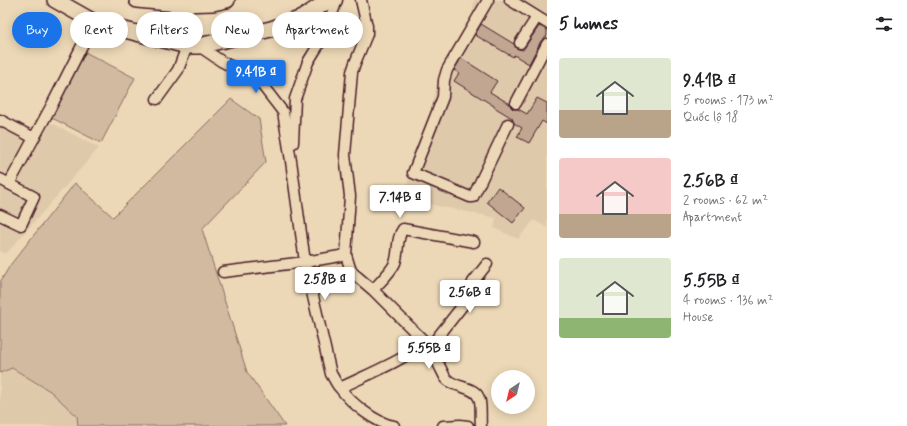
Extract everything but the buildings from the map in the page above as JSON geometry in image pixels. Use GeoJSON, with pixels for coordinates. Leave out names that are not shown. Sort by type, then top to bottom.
{"type":"FeatureCollection","features":[{"type":"Feature","properties":{"kind":"highway"},"geometry":{"type":"LineString","coordinates":[[55,0],[76,12]]}},
{"type":"Feature","properties":{"kind":"highway"},"geometry":{"type":"LineString","coordinates":[[137,0],[179,4],[213,3],[227,0]]}},
{"type":"Feature","properties":{"kind":"highway"},"geometry":{"type":"LineString","coordinates":[[203,44],[271,29],[302,18],[329,0]]}},
{"type":"Feature","properties":{"kind":"street"},"geometry":{"type":"LineString","coordinates":[[292,161],[295,99],[308,62],[324,36],[338,0]]}},
{"type":"Feature","properties":{"kind":"street"},"geometry":{"type":"LineString","coordinates":[[361,0],[367,26],[366,34],[352,72],[345,155],[350,196],[346,255],[353,273],[373,290],[428,345],[444,377],[452,384],[468,389],[477,394],[480,399],[481,426]]}},
{"type":"Feature","properties":{"kind":"street"},"geometry":{"type":"LineString","coordinates":[[488,0],[447,70],[444,80],[443,97],[413,173],[473,197],[508,124]]}},
{"type":"Feature","properties":{"kind":"street"},"geometry":{"type":"LineString","coordinates":[[510,0],[547,23]]}},
{"type":"Feature","properties":{"kind":"street"},"geometry":{"type":"LineString","coordinates":[[520,43],[536,17]]}},
{"type":"Feature","properties":{"kind":"street"},"geometry":{"type":"LineString","coordinates":[[516,103],[547,44]]}},
{"type":"Feature","properties":{"kind":"street"},"geometry":{"type":"LineString","coordinates":[[0,215],[21,225],[34,198],[5,182],[34,138],[81,48]]}},
{"type":"Feature","properties":{"kind":"street"},"geometry":{"type":"LineString","coordinates":[[157,99],[192,48]]}},
{"type":"Feature","properties":{"kind":"street"},"geometry":{"type":"LineString","coordinates":[[197,48],[259,81],[283,112],[292,161],[304,262],[331,374],[340,388],[356,406],[374,419],[394,426]]}},
{"type":"Feature","properties":{"kind":"street"},"geometry":{"type":"LineString","coordinates":[[0,120],[34,138]]}},
{"type":"Feature","properties":{"kind":"street"},"geometry":{"type":"LineString","coordinates":[[373,290],[395,263],[400,234],[403,229],[474,242]]}},
{"type":"Feature","properties":{"kind":"street"},"geometry":{"type":"LineString","coordinates":[[223,272],[346,255]]}},
{"type":"Feature","properties":{"kind":"street"},"geometry":{"type":"LineString","coordinates":[[340,388],[428,345],[466,301],[472,282],[487,264]]}},
{"type":"Feature","properties":{"kind":"street"},"geometry":{"type":"LineString","coordinates":[[443,426],[468,426]]}},
{"type":"Feature","properties":{"kind":"shaded area"},"geometry":{"type":"Polygon","coordinates":[[[474,0],[547,0],[547,228],[534,220],[518,239],[494,228],[496,218],[405,199],[413,152],[429,119],[439,76],[471,24],[474,0]]]}},
{"type":"Feature","properties":{"kind":"shaded area"},"geometry":{"type":"Polygon","coordinates":[[[83,51],[135,78],[101,143],[50,117],[83,51]]]}},
{"type":"Feature","properties":{"kind":"shaded area"},"geometry":{"type":"Polygon","coordinates":[[[231,99],[259,119],[266,162],[202,229],[247,372],[285,426],[78,426],[77,416],[50,391],[12,368],[0,373],[0,282],[11,264],[75,183],[113,217],[231,99]]]}},
{"type":"Feature","properties":{"kind":"shaded area"},"geometry":{"type":"Polygon","coordinates":[[[0,113],[32,130],[39,116],[99,148],[6,254],[0,251],[0,113]]]}},
{"type":"Feature","properties":{"kind":"shaded area"},"geometry":{"type":"Polygon","coordinates":[[[11,368],[50,391],[77,416],[78,426],[0,426],[0,373],[11,368]]]}}]}
